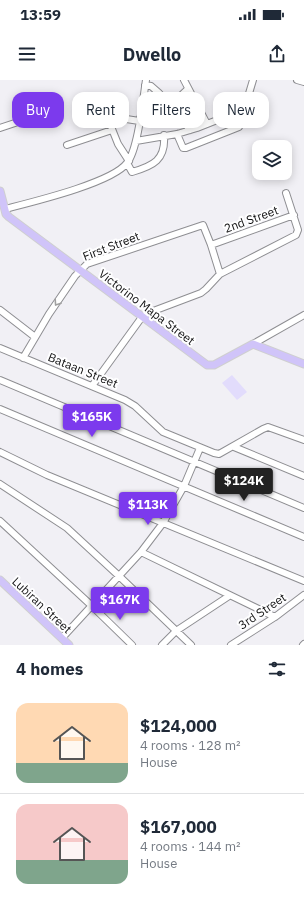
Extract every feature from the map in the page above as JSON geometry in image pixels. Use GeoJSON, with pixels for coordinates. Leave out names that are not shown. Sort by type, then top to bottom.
{"type":"FeatureCollection","features":[{"type":"Feature","properties":{"kind":"main road","name":"Victorino Mapa Street"},"geometry":{"type":"LineString","coordinates":[[0,191],[3,210],[9,217],[207,365],[214,365],[253,344]]}},
{"type":"Feature","properties":{"kind":"main road"},"geometry":{"type":"LineString","coordinates":[[253,344],[304,364]]}},
{"type":"Feature","properties":{"kind":"main road","name":"Lubiran Street"},"geometry":{"type":"LineString","coordinates":[[0,580],[69,645]]}},
{"type":"Feature","properties":{"kind":"street"},"geometry":{"type":"LineString","coordinates":[[184,80],[207,124]]}},
{"type":"Feature","properties":{"kind":"street"},"geometry":{"type":"LineString","coordinates":[[250,92],[253,80]]}},
{"type":"Feature","properties":{"kind":"street"},"geometry":{"type":"LineString","coordinates":[[297,80],[304,82]]}},
{"type":"Feature","properties":{"kind":"street"},"geometry":{"type":"LineString","coordinates":[[145,83],[158,92]]}},
{"type":"Feature","properties":{"kind":"street"},"geometry":{"type":"LineString","coordinates":[[185,92],[188,89]]}},
{"type":"Feature","properties":{"kind":"street"},"geometry":{"type":"LineString","coordinates":[[136,140],[177,134],[213,121]]}},
{"type":"Feature","properties":{"kind":"street"},"geometry":{"type":"LineString","coordinates":[[0,128],[12,124]]}},
{"type":"Feature","properties":{"kind":"street"},"geometry":{"type":"LineString","coordinates":[[3,210],[99,181],[121,169],[128,162],[136,140],[138,128]]}},
{"type":"Feature","properties":{"kind":"street"},"geometry":{"type":"LineString","coordinates":[[177,134],[183,148],[186,148],[236,128]]}},
{"type":"Feature","properties":{"kind":"street"},"geometry":{"type":"LineString","coordinates":[[67,145],[112,130],[132,172],[147,168],[161,156],[164,149],[164,135]]}},
{"type":"Feature","properties":{"kind":"street"},"geometry":{"type":"LineString","coordinates":[[286,193],[294,215]]}},
{"type":"Feature","properties":{"kind":"street","name":"2nd Street"},"geometry":{"type":"LineString","coordinates":[[92,386],[142,317],[148,313],[204,291],[220,274],[296,235],[298,230],[294,215],[211,244]]}},
{"type":"Feature","properties":{"kind":"street","name":"First Street"},"geometry":{"type":"LineString","coordinates":[[23,358],[35,337],[80,271],[87,264],[203,225],[211,244]]}},
{"type":"Feature","properties":{"kind":"street"},"geometry":{"type":"LineString","coordinates":[[211,244],[220,274]]}},
{"type":"Feature","properties":{"kind":"street"},"geometry":{"type":"LineString","coordinates":[[0,310],[35,337]]}},
{"type":"Feature","properties":{"kind":"street","name":"Victorino Mapa Street"},"geometry":{"type":"LineString","coordinates":[[253,344],[304,315]]}},
{"type":"Feature","properties":{"kind":"street","name":"Bataan Street"},"geometry":{"type":"LineString","coordinates":[[0,348],[130,402],[163,432],[200,448],[219,454],[268,427],[304,440]]}},
{"type":"Feature","properties":{"kind":"street"},"geometry":{"type":"LineString","coordinates":[[0,380],[304,508]]}},
{"type":"Feature","properties":{"kind":"street"},"geometry":{"type":"LineString","coordinates":[[0,409],[304,537]]}},
{"type":"Feature","properties":{"kind":"street"},"geometry":{"type":"LineString","coordinates":[[234,447],[304,476]]}},
{"type":"Feature","properties":{"kind":"street"},"geometry":{"type":"LineString","coordinates":[[62,638],[141,552],[163,523],[184,486],[200,448]]}},
{"type":"Feature","properties":{"kind":"street"},"geometry":{"type":"LineString","coordinates":[[0,452],[47,475],[304,581]]}},
{"type":"Feature","properties":{"kind":"street"},"geometry":{"type":"LineString","coordinates":[[0,484],[67,528],[191,645]]}},
{"type":"Feature","properties":{"kind":"street"},"geometry":{"type":"LineString","coordinates":[[0,521],[132,645]]}},
{"type":"Feature","properties":{"kind":"street"},"geometry":{"type":"LineString","coordinates":[[141,552],[230,596],[275,616]]}},
{"type":"Feature","properties":{"kind":"street","name":"3rd Street"},"geometry":{"type":"LineString","coordinates":[[231,645],[304,595]]}},
{"type":"Feature","properties":{"kind":"street"},"geometry":{"type":"LineString","coordinates":[[162,645],[176,631],[230,596]]}},
{"type":"Feature","properties":{"kind":"shaded area"},"geometry":{"type":"Polygon","coordinates":[[[232,375],[247,392],[237,400],[222,383],[232,375]]]}}]}
